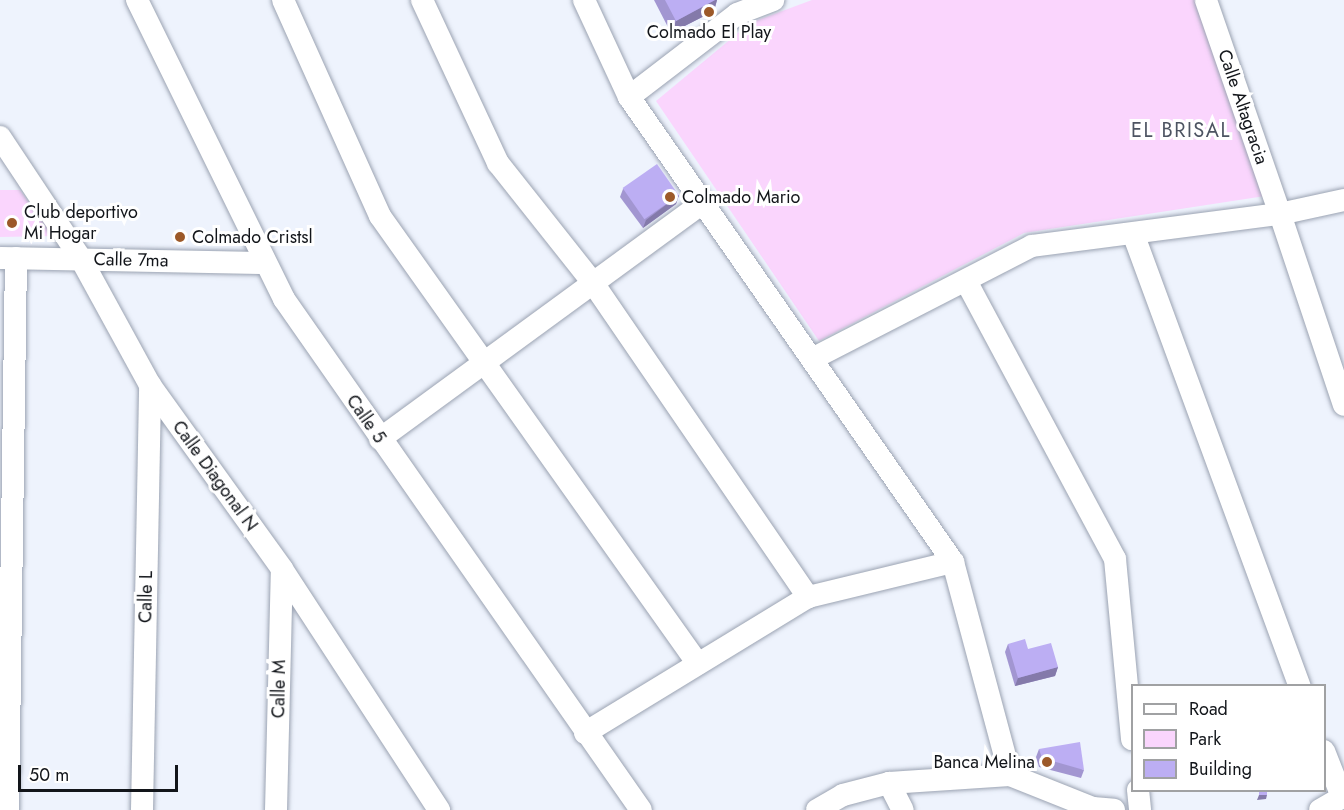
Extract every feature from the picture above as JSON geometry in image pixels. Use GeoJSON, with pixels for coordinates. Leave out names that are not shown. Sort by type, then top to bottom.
{"type":"FeatureCollection","features":[{"type":"Feature","properties":{"kind":"street","name":"Calle 5"},"geometry":{"type":"LineString","coordinates":[[137,0],[262,263],[380,439],[641,810]]}},
{"type":"Feature","properties":{"kind":"street"},"geometry":{"type":"LineString","coordinates":[[283,0],[380,216],[483,365],[698,664]]}},
{"type":"Feature","properties":{"kind":"street"},"geometry":{"type":"LineString","coordinates":[[422,0],[498,163],[593,283],[808,597]]}},
{"type":"Feature","properties":{"kind":"street"},"geometry":{"type":"LineString","coordinates":[[584,0],[629,97],[700,205],[812,359],[953,562],[1010,775]]}},
{"type":"Feature","properties":{"kind":"street"},"geometry":{"type":"LineString","coordinates":[[629,97],[734,7],[773,0]]}},
{"type":"Feature","properties":{"kind":"street","name":"Calle Altagracia"},"geometry":{"type":"LineString","coordinates":[[1206,0],[1344,405]]}},
{"type":"Feature","properties":{"kind":"street","name":"Calle Diagonal N"},"geometry":{"type":"LineString","coordinates":[[0,137],[81,259],[150,385],[282,569],[439,810]]}},
{"type":"Feature","properties":{"kind":"street"},"geometry":{"type":"LineString","coordinates":[[812,359],[1032,246],[1134,236],[1280,214],[1344,200]]}},
{"type":"Feature","properties":{"kind":"street"},"geometry":{"type":"LineString","coordinates":[[380,439],[700,205]]}},
{"type":"Feature","properties":{"kind":"street"},"geometry":{"type":"LineString","coordinates":[[1134,236],[1299,684]]}},
{"type":"Feature","properties":{"kind":"street","name":"Calle 7ma"},"geometry":{"type":"LineString","coordinates":[[8,258],[262,263]]}},
{"type":"Feature","properties":{"kind":"street"},"geometry":{"type":"LineString","coordinates":[[8,258],[8,810]]}},
{"type":"Feature","properties":{"kind":"street"},"geometry":{"type":"LineString","coordinates":[[966,281],[1115,559],[1131,728]]}},
{"type":"Feature","properties":{"kind":"street","name":"Calle L"},"geometry":{"type":"LineString","coordinates":[[142,810],[150,385]]}},
{"type":"Feature","properties":{"kind":"street"},"geometry":{"type":"LineString","coordinates":[[585,733],[808,597],[953,562]]}},
{"type":"Feature","properties":{"kind":"street","name":"Calle M"},"geometry":{"type":"LineString","coordinates":[[276,810],[282,569]]}},
{"type":"Feature","properties":{"kind":"street"},"geometry":{"type":"LineString","coordinates":[[1320,810],[1343,797],[1326,756]]}},
{"type":"Feature","properties":{"kind":"street"},"geometry":{"type":"LineString","coordinates":[[817,810],[843,795],[889,783],[1010,775],[1100,809]]}},
{"type":"Feature","properties":{"kind":"street"},"geometry":{"type":"LineString","coordinates":[[889,783],[903,810]]}},
{"type":"Feature","properties":{"kind":"street"},"geometry":{"type":"LineString","coordinates":[[1138,792],[1140,810]]}},
{"type":"Feature","properties":{"kind":"green space"},"geometry":{"type":"Polygon","coordinates":[[[812,0],[1195,0],[1265,196],[1024,233],[819,341],[656,101],[750,23],[812,0]]]}},
{"type":"Feature","properties":{"kind":"green space"},"geometry":{"type":"Polygon","coordinates":[[[0,190],[20,190],[54,236],[0,237],[0,190]]]}},
{"type":"Feature","properties":{"kind":"building"},"geometry":{"type":"Polygon","coordinates":[[[665,0],[715,0],[676,21],[665,0]]]}},
{"type":"Feature","properties":{"kind":"building"},"geometry":{"type":"Polygon","coordinates":[[[657,164],[679,195],[644,219],[623,188],[657,164]]]}},
{"type":"Feature","properties":{"kind":"building"},"geometry":{"type":"Polygon","coordinates":[[[1025,639],[1028,649],[1051,643],[1058,667],[1018,678],[1008,644],[1025,639]]]}},
{"type":"Feature","properties":{"kind":"building"},"geometry":{"type":"Polygon","coordinates":[[[1080,742],[1084,770],[1042,758],[1039,749],[1080,742]]]}},
{"type":"Feature","properties":{"kind":"building"},"geometry":{"type":"Polygon","coordinates":[[[1259,792],[1267,792],[1267,795],[1259,795],[1259,792]]]}},
{"type":"Feature","properties":{"kind":"place","name":"Colmado El Play"},"geometry":{"type":"Point","coordinates":[709,12]}},
{"type":"Feature","properties":{"kind":"place","name":"Colmado Mario"},"geometry":{"type":"Point","coordinates":[670,197]}},
{"type":"Feature","properties":{"kind":"place","name":"Club deportivo Mi Hogar"},"geometry":{"type":"Point","coordinates":[12,223]}},
{"type":"Feature","properties":{"kind":"place","name":"Colmado Cristsl"},"geometry":{"type":"Point","coordinates":[180,237]}},
{"type":"Feature","properties":{"kind":"place","name":"Banca Melina"},"geometry":{"type":"Point","coordinates":[1047,762]}},
{"type":"Feature","properties":{"kind":"district","name":"EL BRISAL"},"geometry":{"type":"Point","coordinates":[1181,130]}}]}
